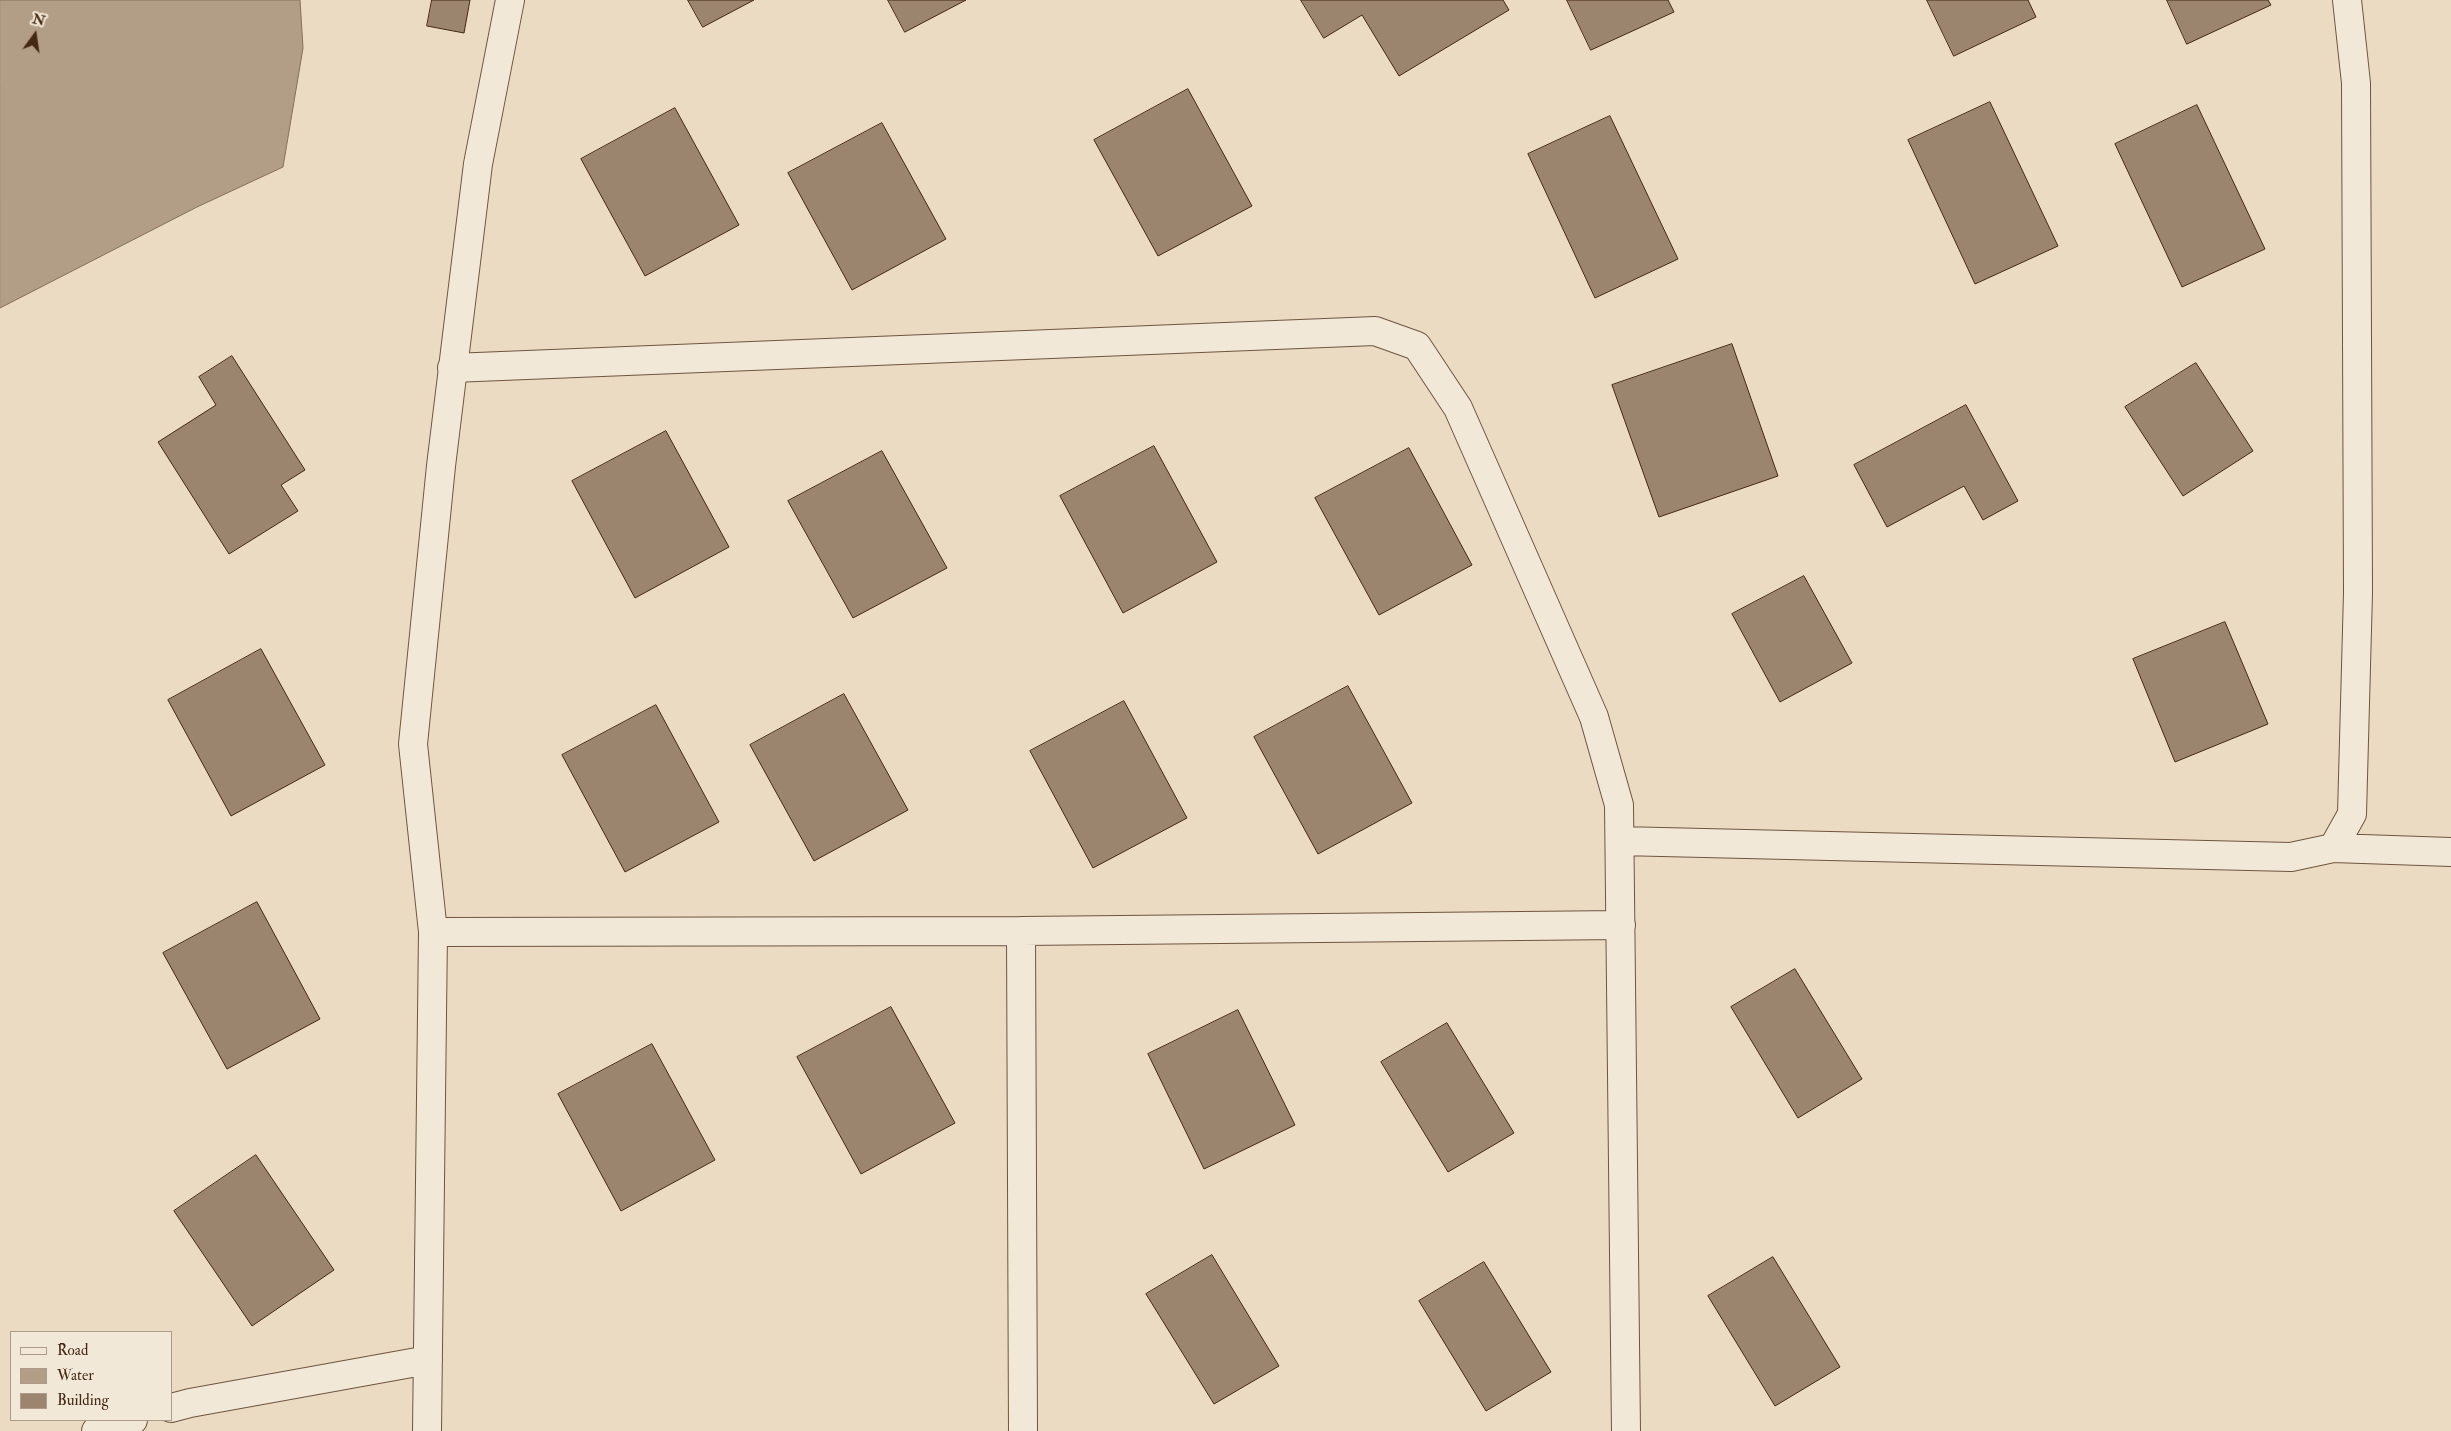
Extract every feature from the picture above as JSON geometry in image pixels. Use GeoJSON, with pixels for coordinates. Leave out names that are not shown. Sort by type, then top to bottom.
{"type":"FeatureCollection","features":[{"type":"Feature","properties":{"kind":"street"},"geometry":{"type":"LineString","coordinates":[[427,1431],[433,932],[413,744],[452,368],[478,164],[510,0]]}},
{"type":"Feature","properties":{"kind":"street"},"geometry":{"type":"LineString","coordinates":[[2333,848],[2352,814],[2358,593],[2356,82],[2347,0]]}},
{"type":"Feature","properties":{"kind":"street"},"geometry":{"type":"LineString","coordinates":[[452,368],[1375,331],[1417,346],[1458,408],[1594,717],[1619,805],[1626,1431]]}},
{"type":"Feature","properties":{"kind":"street"},"geometry":{"type":"LineString","coordinates":[[1620,841],[2291,857],[2333,848],[2451,852]]}},
{"type":"Feature","properties":{"kind":"street"},"geometry":{"type":"LineString","coordinates":[[433,932],[1021,931],[1621,925]]}},
{"type":"Feature","properties":{"kind":"street"},"geometry":{"type":"LineString","coordinates":[[1021,931],[1023,1431]]}},
{"type":"Feature","properties":{"kind":"street"},"geometry":{"type":"LineString","coordinates":[[172,1408],[428,1360]]}},
{"type":"Feature","properties":{"kind":"street"},"geometry":{"type":"LineString","coordinates":[[96,1431],[130,1421]]}},
{"type":"Feature","properties":{"kind":"water"},"geometry":{"type":"Polygon","coordinates":[[[0,0],[300,0],[303,48],[283,167],[197,207],[0,308],[0,0]]]}},
{"type":"Feature","properties":{"kind":"building"},"geometry":{"type":"Polygon","coordinates":[[[432,0],[470,0],[464,33],[427,26],[432,0]]]}},
{"type":"Feature","properties":{"kind":"building"},"geometry":{"type":"Polygon","coordinates":[[[688,0],[754,0],[703,27],[688,0]]]}},
{"type":"Feature","properties":{"kind":"building"},"geometry":{"type":"Polygon","coordinates":[[[888,0],[966,0],[905,32],[888,0]]]}},
{"type":"Feature","properties":{"kind":"building"},"geometry":{"type":"Polygon","coordinates":[[[1301,0],[1503,0],[1509,10],[1399,76],[1362,15],[1324,38],[1301,0]]]}},
{"type":"Feature","properties":{"kind":"building"},"geometry":{"type":"Polygon","coordinates":[[[1567,0],[1668,0],[1674,12],[1591,50],[1567,0]]]}},
{"type":"Feature","properties":{"kind":"building"},"geometry":{"type":"Polygon","coordinates":[[[1927,0],[2028,0],[2036,17],[1954,56],[1927,0]]]}},
{"type":"Feature","properties":{"kind":"building"},"geometry":{"type":"Polygon","coordinates":[[[2167,0],[2268,0],[2271,5],[2187,44],[2167,0]]]}},
{"type":"Feature","properties":{"kind":"building"},"geometry":{"type":"Polygon","coordinates":[[[1188,89],[1252,206],[1158,256],[1094,140],[1188,89]]]}},
{"type":"Feature","properties":{"kind":"building"},"geometry":{"type":"Polygon","coordinates":[[[1990,102],[2058,246],[1975,284],[1908,140],[1990,102]]]}},
{"type":"Feature","properties":{"kind":"building"},"geometry":{"type":"Polygon","coordinates":[[[2197,105],[2265,249],[2182,287],[2115,144],[2197,105]]]}},
{"type":"Feature","properties":{"kind":"building"},"geometry":{"type":"Polygon","coordinates":[[[675,108],[739,225],[645,276],[581,159],[675,108]]]}},
{"type":"Feature","properties":{"kind":"building"},"geometry":{"type":"Polygon","coordinates":[[[1610,116],[1678,259],[1595,298],[1528,154],[1610,116]]]}},
{"type":"Feature","properties":{"kind":"building"},"geometry":{"type":"Polygon","coordinates":[[[882,123],[946,239],[852,290],[788,173],[882,123]]]}},
{"type":"Feature","properties":{"kind":"building"},"geometry":{"type":"Polygon","coordinates":[[[1732,344],[1778,476],[1659,517],[1612,385],[1732,344]]]}},
{"type":"Feature","properties":{"kind":"building"},"geometry":{"type":"Polygon","coordinates":[[[232,356],[305,470],[281,485],[298,511],[229,554],[158,442],[216,405],[199,377],[232,356]]]}},
{"type":"Feature","properties":{"kind":"building"},"geometry":{"type":"Polygon","coordinates":[[[2196,363],[2253,451],[2183,496],[2125,407],[2196,363]]]}},
{"type":"Feature","properties":{"kind":"building"},"geometry":{"type":"Polygon","coordinates":[[[1966,405],[2018,501],[1983,520],[1964,486],[1887,527],[1854,465],[1966,405]]]}},
{"type":"Feature","properties":{"kind":"building"},"geometry":{"type":"Polygon","coordinates":[[[666,431],[729,547],[635,598],[572,481],[666,431]]]}},
{"type":"Feature","properties":{"kind":"building"},"geometry":{"type":"Polygon","coordinates":[[[1154,446],[1217,562],[1123,613],[1060,496],[1154,446]]]}},
{"type":"Feature","properties":{"kind":"building"},"geometry":{"type":"Polygon","coordinates":[[[1409,448],[1472,565],[1379,615],[1315,498],[1409,448]]]}},
{"type":"Feature","properties":{"kind":"building"},"geometry":{"type":"Polygon","coordinates":[[[882,451],[947,568],[853,618],[788,501],[882,451]]]}},
{"type":"Feature","properties":{"kind":"building"},"geometry":{"type":"Polygon","coordinates":[[[1804,576],[1852,663],[1780,702],[1732,614],[1804,576]]]}},
{"type":"Feature","properties":{"kind":"building"},"geometry":{"type":"Polygon","coordinates":[[[2225,622],[2268,724],[2175,762],[2133,659],[2225,622]]]}},
{"type":"Feature","properties":{"kind":"building"},"geometry":{"type":"Polygon","coordinates":[[[261,649],[325,765],[231,816],[168,700],[261,649]]]}},
{"type":"Feature","properties":{"kind":"building"},"geometry":{"type":"Polygon","coordinates":[[[1348,686],[1412,803],[1318,854],[1254,737],[1348,686]]]}},
{"type":"Feature","properties":{"kind":"building"},"geometry":{"type":"Polygon","coordinates":[[[844,694],[908,810],[814,861],[750,745],[844,694]]]}},
{"type":"Feature","properties":{"kind":"building"},"geometry":{"type":"Polygon","coordinates":[[[1124,701],[1187,818],[1093,868],[1030,751],[1124,701]]]}},
{"type":"Feature","properties":{"kind":"building"},"geometry":{"type":"Polygon","coordinates":[[[656,705],[719,822],[625,872],[562,755],[656,705]]]}},
{"type":"Feature","properties":{"kind":"building"},"geometry":{"type":"Polygon","coordinates":[[[257,902],[320,1019],[227,1069],[163,953],[257,902]]]}},
{"type":"Feature","properties":{"kind":"building"},"geometry":{"type":"Polygon","coordinates":[[[1795,969],[1862,1079],[1798,1118],[1731,1007],[1795,969]]]}},
{"type":"Feature","properties":{"kind":"building"},"geometry":{"type":"Polygon","coordinates":[[[891,1007],[955,1123],[861,1174],[797,1057],[891,1007]]]}},
{"type":"Feature","properties":{"kind":"building"},"geometry":{"type":"Polygon","coordinates":[[[1238,1010],[1295,1125],[1204,1169],[1148,1054],[1238,1010]]]}},
{"type":"Feature","properties":{"kind":"building"},"geometry":{"type":"Polygon","coordinates":[[[1447,1023],[1514,1133],[1448,1172],[1381,1062],[1447,1023]]]}},
{"type":"Feature","properties":{"kind":"building"},"geometry":{"type":"Polygon","coordinates":[[[652,1044],[715,1160],[621,1211],[558,1094],[652,1044]]]}},
{"type":"Feature","properties":{"kind":"building"},"geometry":{"type":"Polygon","coordinates":[[[256,1155],[334,1270],[252,1326],[174,1211],[256,1155]]]}},
{"type":"Feature","properties":{"kind":"building"},"geometry":{"type":"Polygon","coordinates":[[[1212,1255],[1279,1366],[1214,1404],[1146,1294],[1212,1255]]]}},
{"type":"Feature","properties":{"kind":"building"},"geometry":{"type":"Polygon","coordinates":[[[1773,1257],[1840,1367],[1775,1406],[1708,1296],[1773,1257]]]}},
{"type":"Feature","properties":{"kind":"building"},"geometry":{"type":"Polygon","coordinates":[[[1484,1262],[1551,1372],[1486,1411],[1419,1301],[1484,1262]]]}}]}
